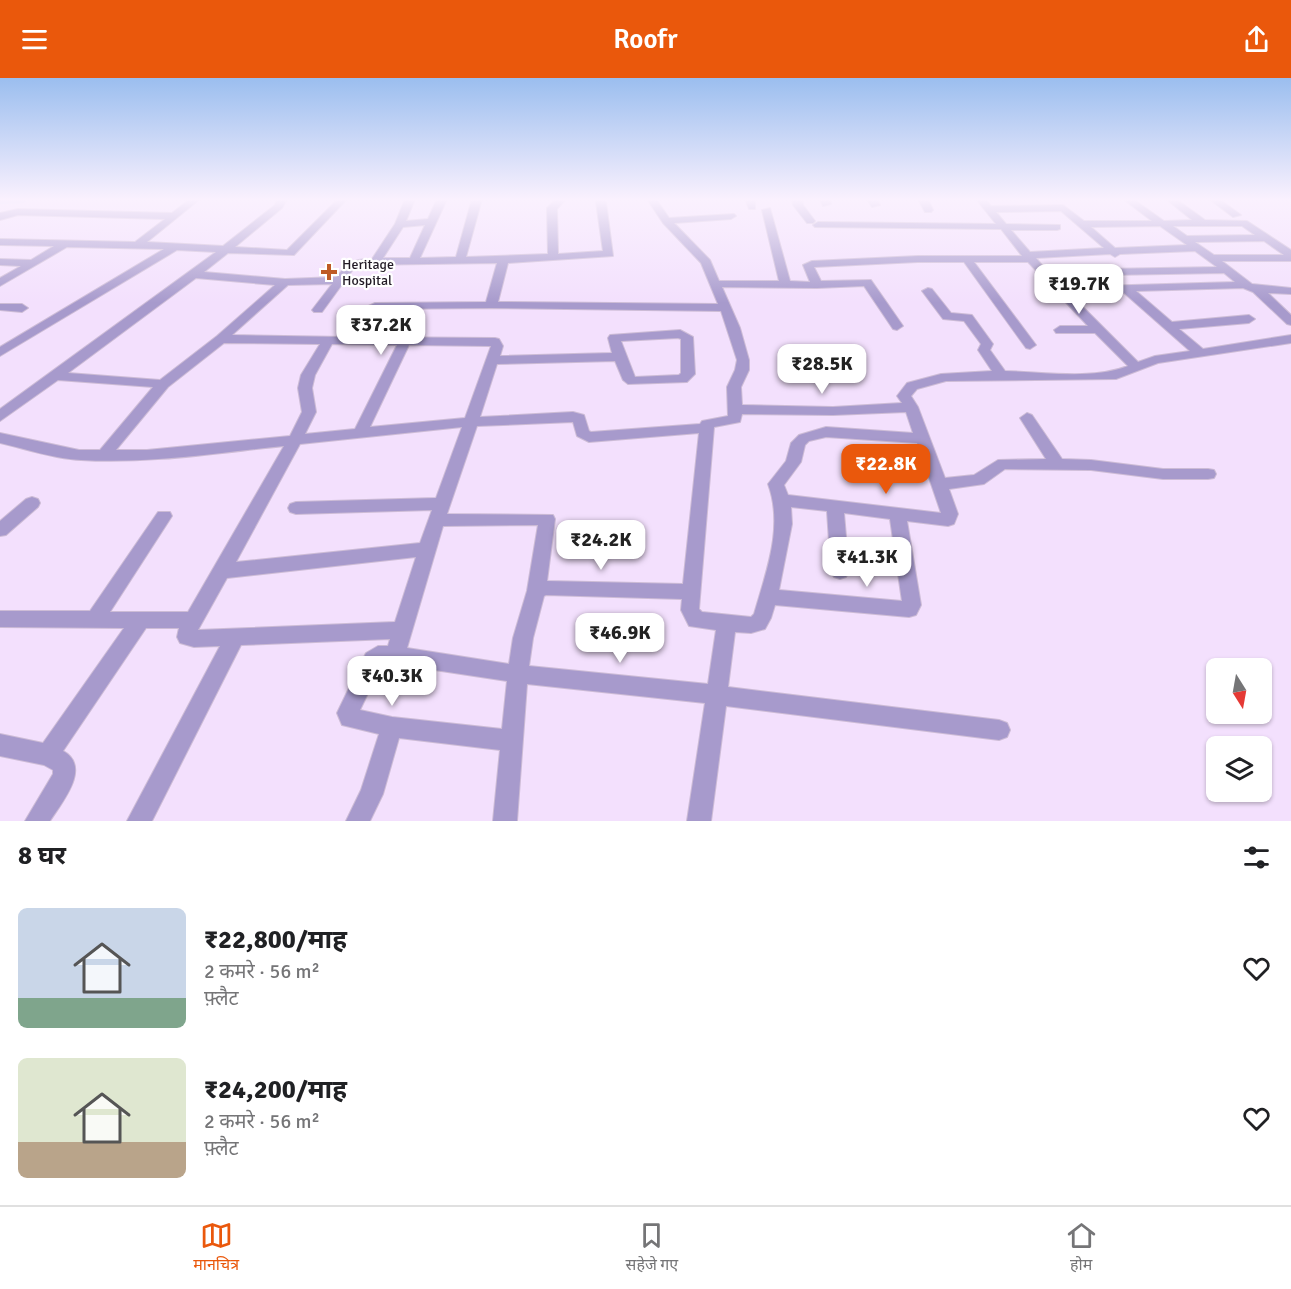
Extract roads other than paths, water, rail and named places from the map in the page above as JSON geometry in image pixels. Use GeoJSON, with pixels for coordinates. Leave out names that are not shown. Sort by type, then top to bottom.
{"type":"FeatureCollection","features":[{"type":"Feature","properties":{"kind":"street"},"geometry":{"type":"LineString","coordinates":[[137,245],[152,234]]}},
{"type":"Feature","properties":{"kind":"street"},"geometry":{"type":"LineString","coordinates":[[0,416],[194,275],[245,234]]}},
{"type":"Feature","properties":{"kind":"street"},"geometry":{"type":"LineString","coordinates":[[0,242],[137,245],[290,253],[309,234]]}},
{"type":"Feature","properties":{"kind":"street"},"geometry":{"type":"LineString","coordinates":[[375,262],[394,234]]}},
{"type":"Feature","properties":{"kind":"street"},"geometry":{"type":"LineString","coordinates":[[413,262],[426,234]]}},
{"type":"Feature","properties":{"kind":"street"},"geometry":{"type":"LineString","coordinates":[[460,261],[467,234]]}},
{"type":"Feature","properties":{"kind":"street"},"geometry":{"type":"LineString","coordinates":[[553,234],[553,258]]}},
{"type":"Feature","properties":{"kind":"street"},"geometry":{"type":"LineString","coordinates":[[318,310],[352,263],[503,260],[609,254],[606,234]]}},
{"type":"Feature","properties":{"kind":"street"},"geometry":{"type":"LineString","coordinates":[[678,234],[706,262],[734,328],[743,360],[742,370],[734,387],[736,416],[732,421],[710,422],[707,428],[690,610],[696,620],[726,624],[758,623],[768,597],[784,524],[782,500],[776,484],[793,462],[798,443],[804,438],[826,432],[922,438]]}},
{"type":"Feature","properties":{"kind":"street"},"geometry":{"type":"LineString","coordinates":[[773,234],[785,285]]}},
{"type":"Feature","properties":{"kind":"street"},"geometry":{"type":"LineString","coordinates":[[1009,234],[1042,273],[1135,366]]}},
{"type":"Feature","properties":{"kind":"street"},"geometry":{"type":"LineString","coordinates":[[1092,234],[1134,271]]}},
{"type":"Feature","properties":{"kind":"street"},"geometry":{"type":"LineString","coordinates":[[1175,234],[1212,258],[1245,285]]}},
{"type":"Feature","properties":{"kind":"street"},"geometry":{"type":"LineString","coordinates":[[1260,234],[1291,256]]}},
{"type":"Feature","properties":{"kind":"street"},"geometry":{"type":"LineString","coordinates":[[1183,239],[1266,238]]}},
{"type":"Feature","properties":{"kind":"street"},"geometry":{"type":"LineString","coordinates":[[1276,244],[1291,245]]}},
{"type":"Feature","properties":{"kind":"street"},"geometry":{"type":"LineString","coordinates":[[0,283],[63,245]]}},
{"type":"Feature","properties":{"kind":"street"},"geometry":{"type":"LineString","coordinates":[[0,352],[175,247]]}},
{"type":"Feature","properties":{"kind":"street"},"geometry":{"type":"LineString","coordinates":[[817,285],[808,265],[1196,248]]}},
{"type":"Feature","properties":{"kind":"street"},"geometry":{"type":"LineString","coordinates":[[1212,258],[1291,256]]}},
{"type":"Feature","properties":{"kind":"street"},"geometry":{"type":"LineString","coordinates":[[966,258],[1030,345]]}},
{"type":"Feature","properties":{"kind":"street"},"geometry":{"type":"LineString","coordinates":[[491,305],[503,260]]}},
{"type":"Feature","properties":{"kind":"street"},"geometry":{"type":"LineString","coordinates":[[0,262],[33,263]]}},
{"type":"Feature","properties":{"kind":"street"},"geometry":{"type":"LineString","coordinates":[[1042,273],[1227,270]]}},
{"type":"Feature","properties":{"kind":"street"},"geometry":{"type":"LineString","coordinates":[[194,275],[285,282],[339,280]]}},
{"type":"Feature","properties":{"kind":"street"},"geometry":{"type":"LineString","coordinates":[[103,456],[163,384],[221,339],[285,282]]}},
{"type":"Feature","properties":{"kind":"street"},"geometry":{"type":"LineString","coordinates":[[715,284],[817,285],[867,282],[897,326]]}},
{"type":"Feature","properties":{"kind":"street"},"geometry":{"type":"LineString","coordinates":[[1059,290],[1245,285],[1257,289],[1291,291]]}},
{"type":"Feature","properties":{"kind":"street"},"geometry":{"type":"LineString","coordinates":[[1127,289],[1201,354]]}},
{"type":"Feature","properties":{"kind":"street"},"geometry":{"type":"LineString","coordinates":[[1257,289],[1291,321]]}},
{"type":"Feature","properties":{"kind":"street"},"geometry":{"type":"LineString","coordinates":[[928,291],[947,316],[964,316],[970,320],[987,344],[984,350],[1002,376]]}},
{"type":"Feature","properties":{"kind":"street"},"geometry":{"type":"LineString","coordinates":[[349,340],[364,312],[375,306],[491,305],[725,309]]}},
{"type":"Feature","properties":{"kind":"street"},"geometry":{"type":"LineString","coordinates":[[0,307],[22,308]]}},
{"type":"Feature","properties":{"kind":"street"},"geometry":{"type":"LineString","coordinates":[[1167,326],[1249,318]]}},
{"type":"Feature","properties":{"kind":"street"},"geometry":{"type":"LineString","coordinates":[[1060,330],[1099,330]]}},
{"type":"Feature","properties":{"kind":"street"},"geometry":{"type":"LineString","coordinates":[[680,334],[687,337],[687,374],[682,379],[630,380],[620,357],[614,338],[680,334]]}},
{"type":"Feature","properties":{"kind":"street"},"geometry":{"type":"LineString","coordinates":[[221,339],[495,342],[497,346],[439,512],[395,655]]}},
{"type":"Feature","properties":{"kind":"street"},"geometry":{"type":"LineString","coordinates":[[782,500],[948,520],[950,514],[904,396],[908,389],[921,383],[962,375],[1081,377],[1116,375],[1155,360],[1291,339]]}},
{"type":"Feature","properties":{"kind":"street"},"geometry":{"type":"LineString","coordinates":[[360,433],[405,340]]}},
{"type":"Feature","properties":{"kind":"street"},"geometry":{"type":"LineString","coordinates":[[328,341],[307,377],[306,393],[310,410],[295,441],[194,620],[187,637],[194,639],[403,630]]}},
{"type":"Feature","properties":{"kind":"street"},"geometry":{"type":"LineString","coordinates":[[492,360],[620,357]]}},
{"type":"Feature","properties":{"kind":"street"},"geometry":{"type":"LineString","coordinates":[[57,376],[163,384]]}},
{"type":"Feature","properties":{"kind":"street"},"geometry":{"type":"LineString","coordinates":[[735,409],[833,411],[910,407]]}},
{"type":"Feature","properties":{"kind":"street"},"geometry":{"type":"LineString","coordinates":[[0,438],[79,455],[103,456],[147,455],[470,422],[573,417],[579,418],[582,433],[589,437],[707,428]]}},
{"type":"Feature","properties":{"kind":"street"},"geometry":{"type":"LineString","coordinates":[[1027,418],[1058,465]]}},
{"type":"Feature","properties":{"kind":"street"},"geometry":{"type":"LineString","coordinates":[[939,484],[978,480],[998,465],[1005,464],[1114,466],[1163,474],[1208,474]]}},
{"type":"Feature","properties":{"kind":"street"},"geometry":{"type":"LineString","coordinates":[[0,530],[32,503]]}},
{"type":"Feature","properties":{"kind":"street"},"geometry":{"type":"LineString","coordinates":[[835,506],[840,572]]}},
{"type":"Feature","properties":{"kind":"street"},"geometry":{"type":"LineString","coordinates":[[296,508],[439,512],[547,519],[536,591],[532,596],[518,674],[505,821]]}},
{"type":"Feature","properties":{"kind":"street"},"geometry":{"type":"LineString","coordinates":[[768,597],[909,609],[912,605],[897,514]]}},
{"type":"Feature","properties":{"kind":"street"},"geometry":{"type":"LineString","coordinates":[[95,619],[164,516]]}},
{"type":"Feature","properties":{"kind":"street"},"geometry":{"type":"LineString","coordinates":[[222,571],[427,549]]}},
{"type":"Feature","properties":{"kind":"street"},"geometry":{"type":"LineString","coordinates":[[536,591],[546,588],[692,592]]}},
{"type":"Feature","properties":{"kind":"street"},"geometry":{"type":"LineString","coordinates":[[0,619],[194,620]]}},
{"type":"Feature","properties":{"kind":"street"},"geometry":{"type":"LineString","coordinates":[[48,755],[141,619]]}},
{"type":"Feature","properties":{"kind":"street"},"geometry":{"type":"LineString","coordinates":[[699,821],[726,624]]}},
{"type":"Feature","properties":{"kind":"street"},"geometry":{"type":"LineString","coordinates":[[139,821],[235,637]]}},
{"type":"Feature","properties":{"kind":"street"},"geometry":{"type":"LineString","coordinates":[[512,741],[356,721],[350,718],[348,713],[373,659],[378,655],[395,655],[518,674],[630,684],[999,730]]}},
{"type":"Feature","properties":{"kind":"street"},"geometry":{"type":"LineString","coordinates":[[358,821],[371,794],[392,727]]}},
{"type":"Feature","properties":{"kind":"street"},"geometry":{"type":"LineString","coordinates":[[0,745],[48,755],[64,764],[64,777],[37,821]]}},
{"type":"Feature","properties":{"kind":"place","name":"Heritage Hospital"},"geometry":{"type":"Point","coordinates":[329,272]}}]}
